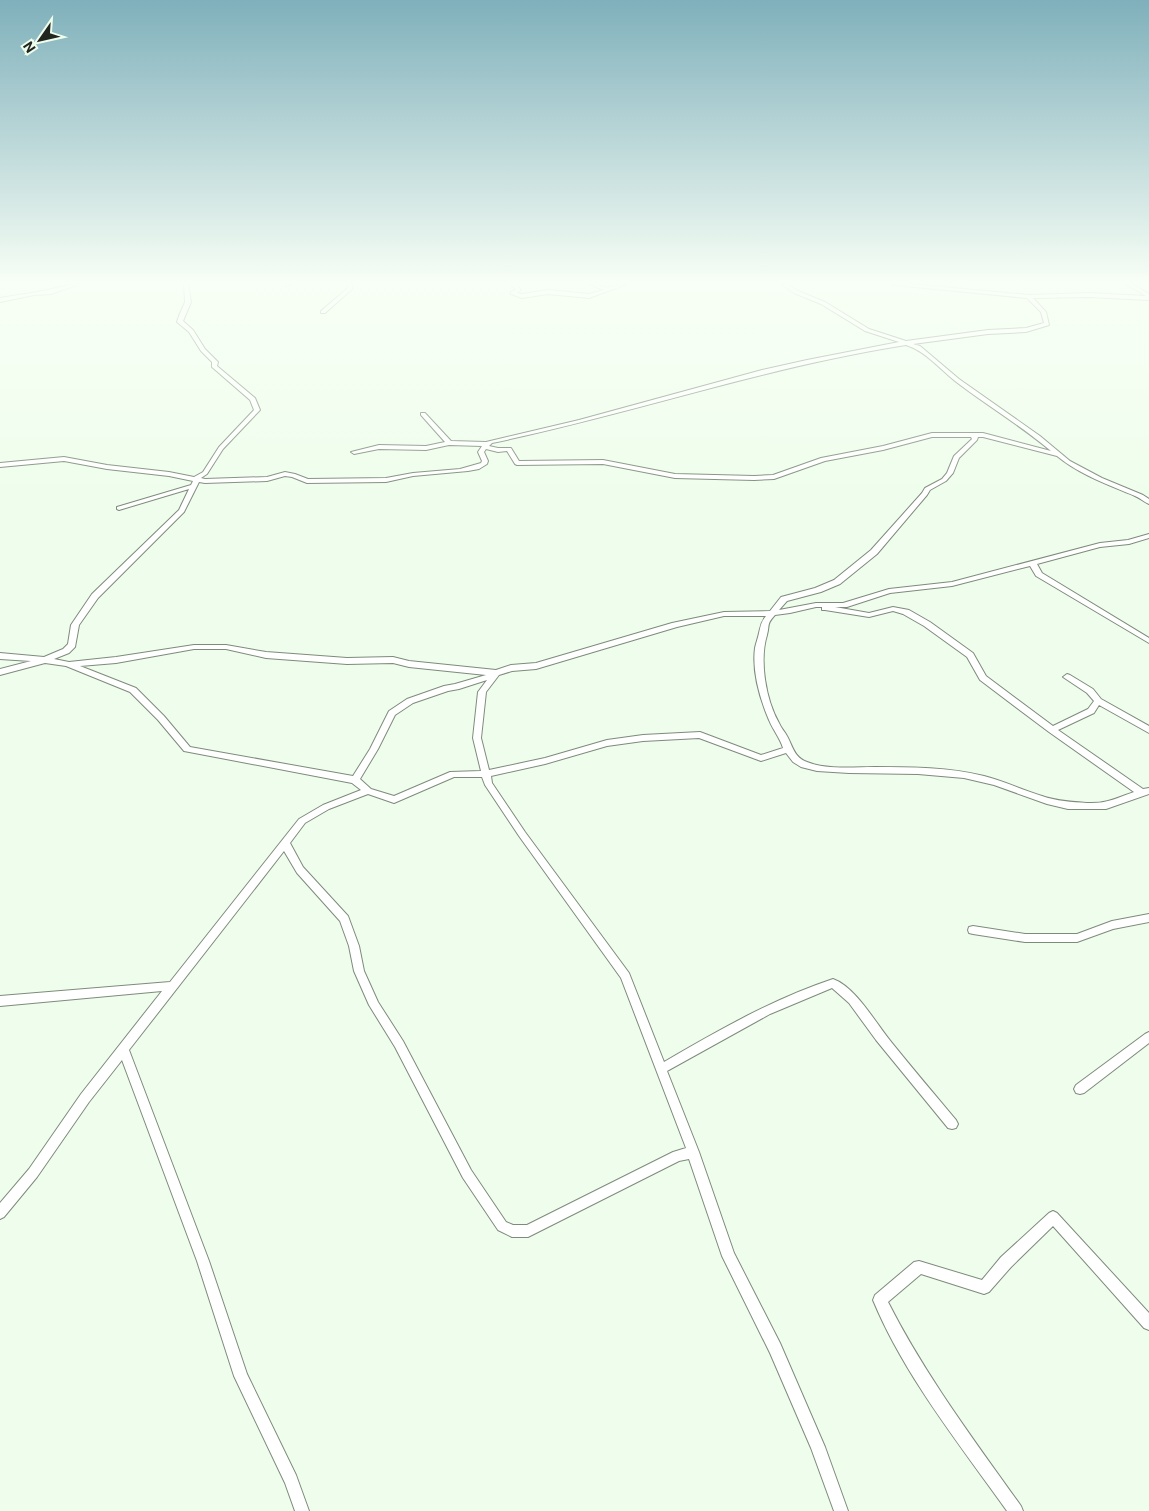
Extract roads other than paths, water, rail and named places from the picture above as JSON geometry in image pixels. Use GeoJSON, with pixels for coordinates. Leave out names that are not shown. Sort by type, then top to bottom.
{"type":"FeatureCollection","features":[{"type":"Feature","properties":{"kind":"street"},"geometry":{"type":"LineString","coordinates":[[0,672],[45,660],[66,651],[72,645],[75,625],[95,596],[182,511],[197,478],[204,473],[221,448],[257,410],[253,399],[214,366],[215,362],[208,355]]}},
{"type":"Feature","properties":{"kind":"street"},"geometry":{"type":"LineString","coordinates":[[0,465],[64,459],[120,469],[214,481],[267,479],[285,474],[307,481],[393,480],[415,474],[479,466],[485,461],[481,452],[486,446],[778,367],[840,355]]}},
{"type":"Feature","properties":{"kind":"street"},"geometry":{"type":"LineString","coordinates":[[928,355],[957,380],[1038,437],[1060,455],[1100,479],[1149,502]]}},
{"type":"Feature","properties":{"kind":"street"},"geometry":{"type":"LineString","coordinates":[[423,414],[449,443]]}},
{"type":"Feature","properties":{"kind":"street"},"geometry":{"type":"LineString","coordinates":[[974,435],[975,439],[971,445],[956,457],[950,473],[944,480],[927,489],[925,494],[874,552],[837,582],[818,590],[784,599],[764,623],[765,633],[759,648],[765,698],[774,722],[786,742],[786,750],[798,762],[814,766],[864,771],[907,770],[967,775],[996,783],[1054,804],[1104,806],[1145,792]]}},
{"type":"Feature","properties":{"kind":"street"},"geometry":{"type":"LineString","coordinates":[[354,452],[379,447],[426,448],[449,443],[486,446],[498,450],[509,449],[516,463],[603,462],[675,476],[754,478],[774,476],[822,459],[883,448],[932,436],[983,435],[1060,455]]}},
{"type":"Feature","properties":{"kind":"street"},"geometry":{"type":"LineString","coordinates":[[119,508],[193,486]]}},
{"type":"Feature","properties":{"kind":"street"},"geometry":{"type":"LineString","coordinates":[[355,780],[374,749],[392,713],[410,701],[447,688],[456,688],[510,668],[536,666],[724,614],[772,613],[816,605],[844,605],[889,591],[952,584],[1100,545],[1129,542],[1149,536]]}},
{"type":"Feature","properties":{"kind":"street"},"geometry":{"type":"LineString","coordinates":[[1033,564],[1039,574],[1149,641]]}},
{"type":"Feature","properties":{"kind":"street"},"geometry":{"type":"LineString","coordinates":[[816,605],[834,611],[869,615],[893,609],[906,612],[928,624],[970,655],[983,678],[1052,730],[1145,792]]}},
{"type":"Feature","properties":{"kind":"street"},"geometry":{"type":"LineString","coordinates":[[68,664],[116,660],[194,647],[226,647],[266,655],[348,661],[394,660],[409,664],[496,673]]}},
{"type":"Feature","properties":{"kind":"street"},"geometry":{"type":"LineString","coordinates":[[0,656],[68,664],[133,690],[161,718],[187,749],[355,780],[368,791],[394,800],[453,774],[486,774],[544,761],[607,743],[643,738],[700,735],[761,758],[786,750]]}},
{"type":"Feature","properties":{"kind":"street"},"geometry":{"type":"LineString","coordinates":[[496,673],[482,692],[476,738],[488,783],[522,834],[626,976],[693,1152],[728,1256],[775,1348],[818,1447],[841,1511]]}},
{"type":"Feature","properties":{"kind":"street"},"geometry":{"type":"LineString","coordinates":[[1067,677],[1090,691],[1098,701],[1149,730]]}},
{"type":"Feature","properties":{"kind":"street"},"geometry":{"type":"LineString","coordinates":[[1052,730],[1091,711],[1098,701]]}},
{"type":"Feature","properties":{"kind":"street"},"geometry":{"type":"LineString","coordinates":[[0,1213],[33,1173],[85,1098],[302,821],[326,807],[368,791]]}},
{"type":"Feature","properties":{"kind":"street"},"geometry":{"type":"LineString","coordinates":[[285,843],[300,870],[344,919],[354,946],[359,971],[374,1005],[399,1044],[467,1174],[502,1226],[512,1231],[528,1231],[677,1156],[693,1152]]}},
{"type":"Feature","properties":{"kind":"street"},"geometry":{"type":"LineString","coordinates":[[973,930],[1025,938],[1077,938],[1112,925],[1149,918]]}},
{"type":"Feature","properties":{"kind":"street"},"geometry":{"type":"LineString","coordinates":[[661,1069],[754,1018],[811,990],[833,983],[845,989],[900,1062],[952,1124]]}},
{"type":"Feature","properties":{"kind":"street"},"geometry":{"type":"LineString","coordinates":[[0,1001],[80,993],[136,991],[174,986]]}},
{"type":"Feature","properties":{"kind":"street"},"geometry":{"type":"LineString","coordinates":[[1080,1089],[1149,1037]]}},
{"type":"Feature","properties":{"kind":"street"},"geometry":{"type":"LineString","coordinates":[[123,1049],[203,1261],[241,1376],[291,1480],[302,1511]]}},
{"type":"Feature","properties":{"kind":"street"},"geometry":{"type":"LineString","coordinates":[[1016,1511],[946,1412],[894,1331],[880,1300],[919,1267],[984,1287],[1006,1262],[1053,1217],[1149,1323]]}}]}
